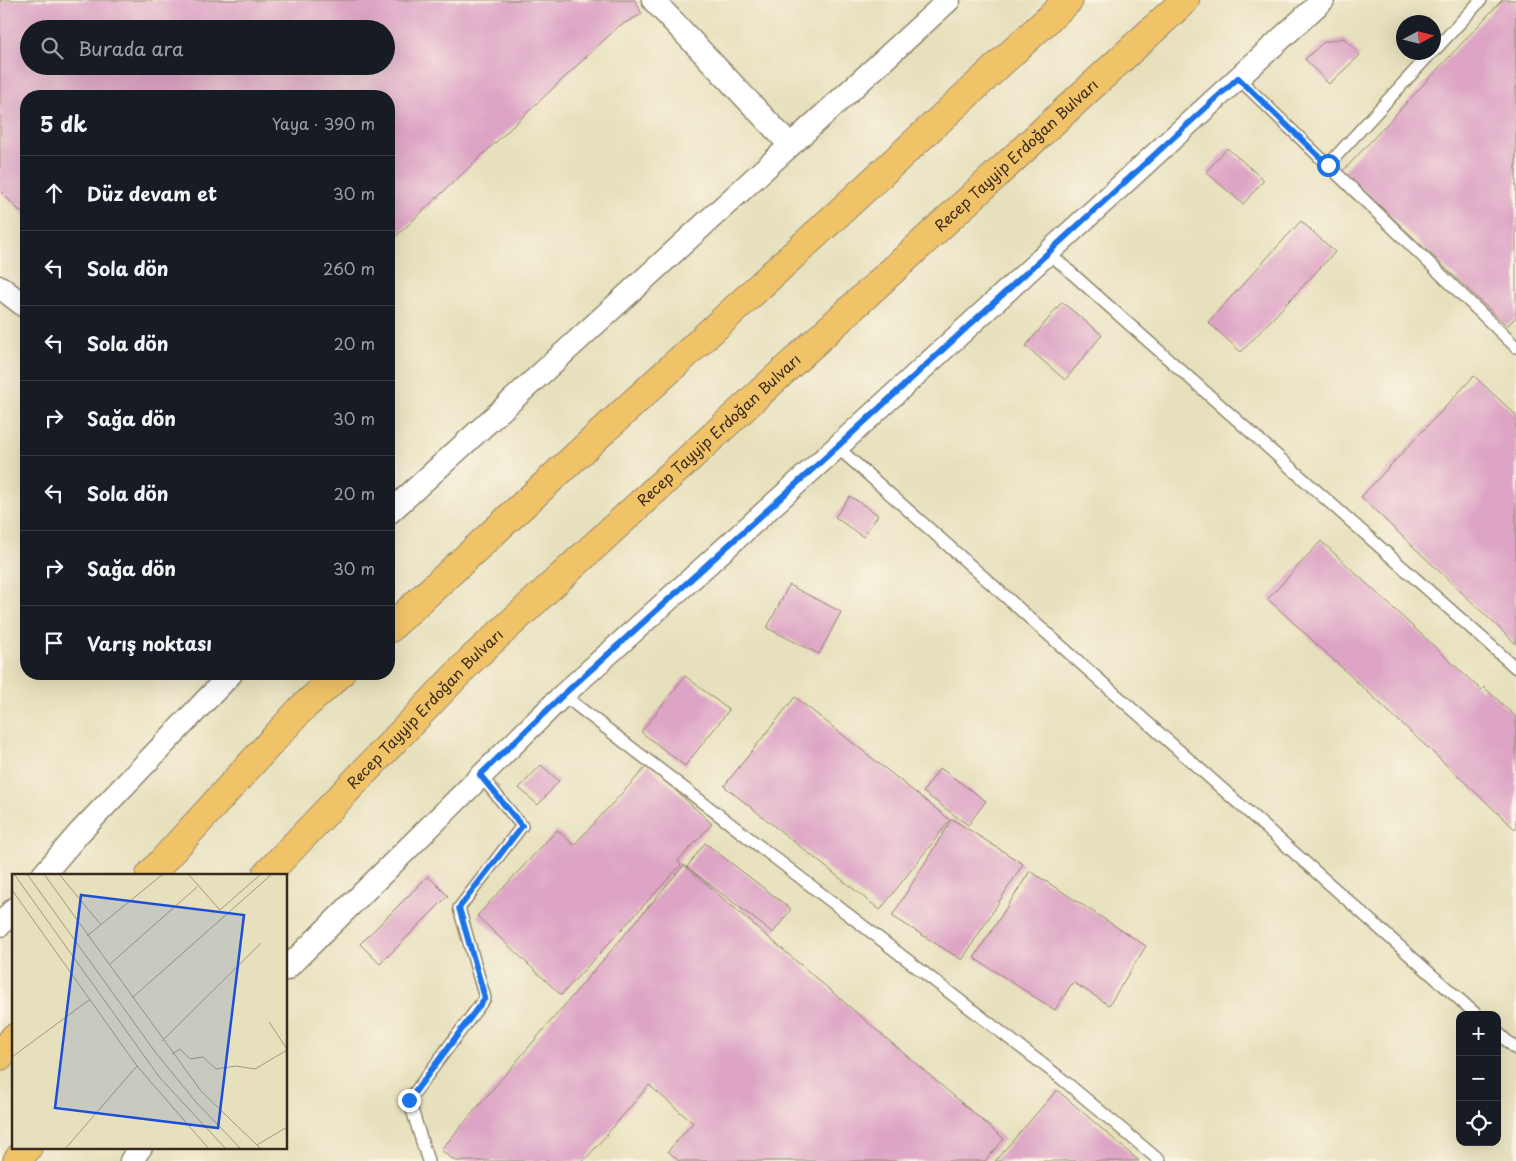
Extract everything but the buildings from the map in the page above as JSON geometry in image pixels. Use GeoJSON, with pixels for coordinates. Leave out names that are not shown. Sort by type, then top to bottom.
{"type":"FeatureCollection","features":[{"type":"Feature","properties":{"kind":"highway"},"geometry":{"type":"LineString","coordinates":[[395,623],[1069,0]]}},
{"type":"Feature","properties":{"kind":"highway","name":"Recep Tayyip Erdoğan Bulvarı"},"geometry":{"type":"LineString","coordinates":[[267,874],[471,660],[1185,0]]}},
{"type":"Feature","properties":{"kind":"highway"},"geometry":{"type":"LineString","coordinates":[[151,874],[302,709],[333,680]]}},
{"type":"Feature","properties":{"kind":"highway"},"geometry":{"type":"LineString","coordinates":[[0,1056],[12,1041]]}},
{"type":"Feature","properties":{"kind":"highway"},"geometry":{"type":"LineString","coordinates":[[17,1161],[27,1148]]}},
{"type":"Feature","properties":{"kind":"street"},"geometry":{"type":"LineString","coordinates":[[653,0],[790,145]]}},
{"type":"Feature","properties":{"kind":"street"},"geometry":{"type":"LineString","coordinates":[[395,507],[949,0]]}},
{"type":"Feature","properties":{"kind":"street"},"geometry":{"type":"LineString","coordinates":[[288,968],[480,775],[563,695],[837,447],[1323,0]]}},
{"type":"Feature","properties":{"kind":"street"},"geometry":{"type":"LineString","coordinates":[[0,287],[20,302]]}},
{"type":"Feature","properties":{"kind":"street"},"geometry":{"type":"LineString","coordinates":[[44,874],[80,832],[225,680]]}},
{"type":"Feature","properties":{"kind":"street"},"geometry":{"type":"LineString","coordinates":[[0,925],[12,911]]}},
{"type":"Feature","properties":{"kind":"street"},"geometry":{"type":"LineString","coordinates":[[131,1161],[140,1148]]}},
{"type":"Feature","properties":{"kind":"lane"},"geometry":{"type":"LineString","coordinates":[[1441,43],[1481,0]]}},
{"type":"Feature","properties":{"kind":"lane"},"geometry":{"type":"LineString","coordinates":[[1328,165],[1426,60]]}},
{"type":"Feature","properties":{"kind":"lane"},"geometry":{"type":"LineString","coordinates":[[1238,78],[1516,347]]}},
{"type":"Feature","properties":{"kind":"lane"},"geometry":{"type":"LineString","coordinates":[[1048,253],[1516,668]]}},
{"type":"Feature","properties":{"kind":"lane"},"geometry":{"type":"LineString","coordinates":[[837,447],[1473,1011]]}},
{"type":"Feature","properties":{"kind":"lane"},"geometry":{"type":"LineString","coordinates":[[563,695],[1062,1079],[1160,1161]]}},
{"type":"Feature","properties":{"kind":"lane"},"geometry":{"type":"LineString","coordinates":[[428,1161],[409,1100],[485,998],[459,908],[522,826],[480,775]]}},
{"type":"Feature","properties":{"kind":"lane"},"geometry":{"type":"LineString","coordinates":[[1501,1036],[1516,1049]]}},
{"type":"Feature","properties":{"kind":"route"},"geometry":{"type":"LineString","coordinates":[[409,1100],[485,998],[459,908],[522,826],[480,775],[563,695],[837,447],[1238,78],[1328,165]]}}]}
